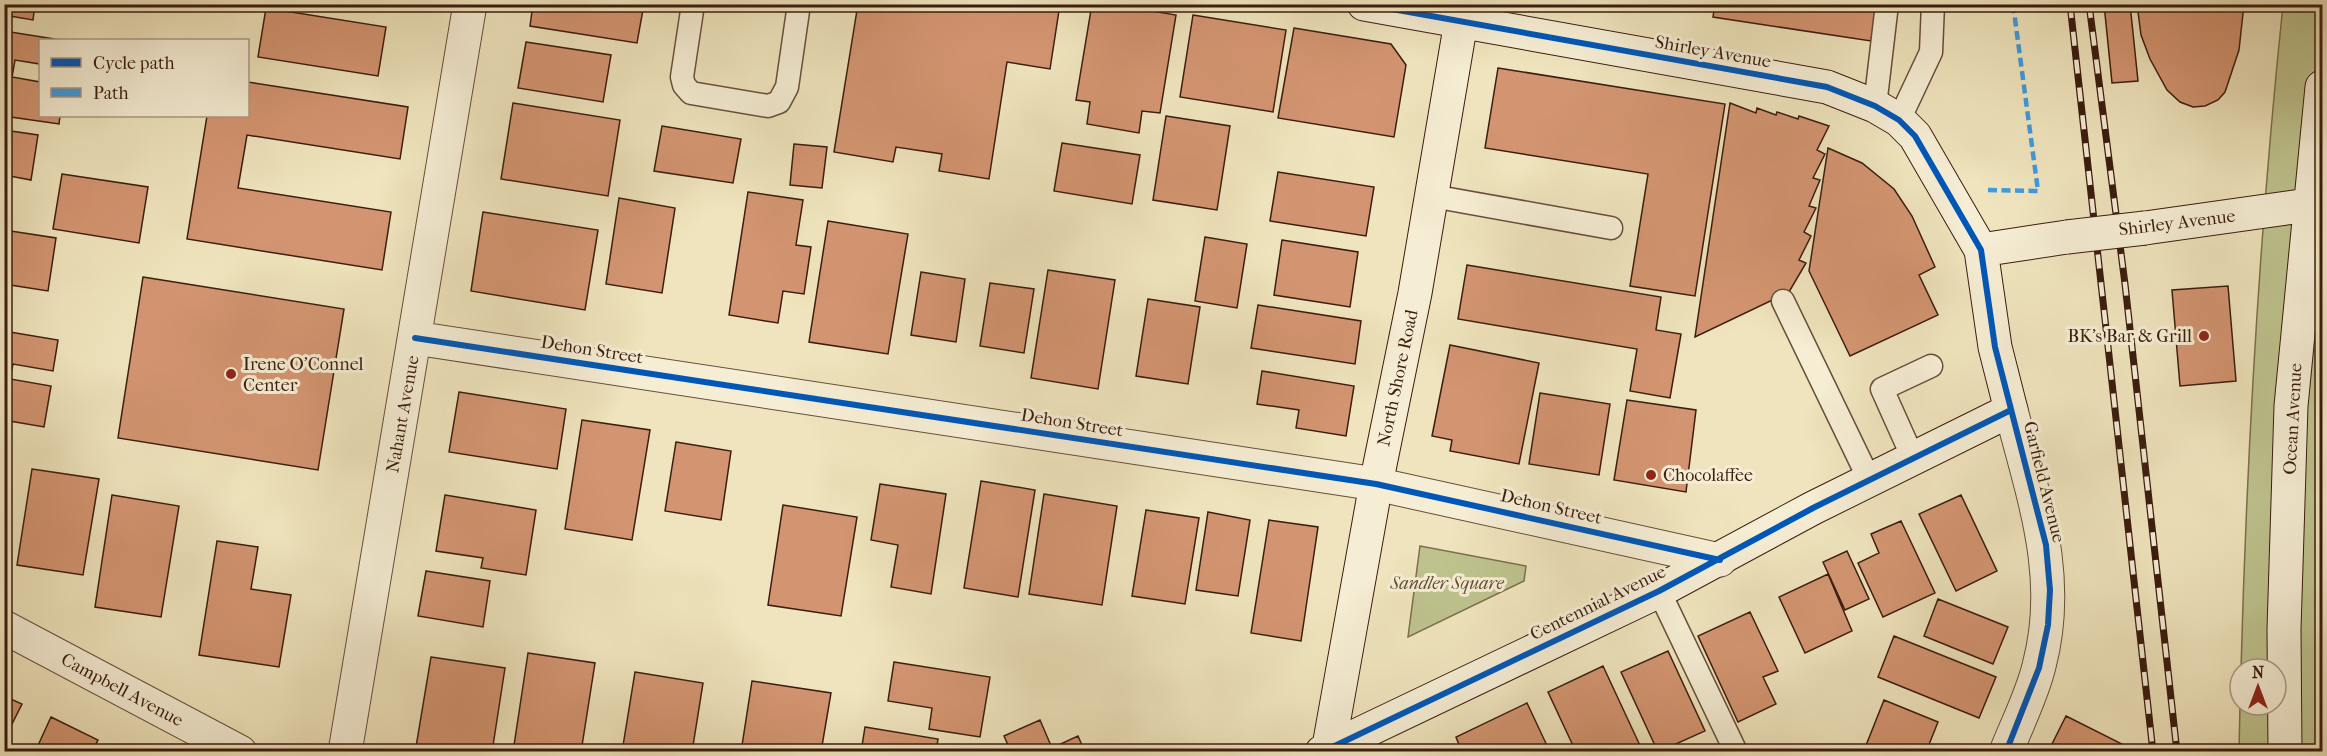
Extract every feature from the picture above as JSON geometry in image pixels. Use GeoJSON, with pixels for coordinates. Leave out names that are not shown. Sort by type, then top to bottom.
{"type":"FeatureCollection","features":[{"type":"Feature","properties":{"kind":"street","name":"Nahant Avenue"},"geometry":{"type":"LineString","coordinates":[[345,752],[471,4]]}},
{"type":"Feature","properties":{"kind":"street","name":"Shirley Avenue"},"geometry":{"type":"LineString","coordinates":[[1364,4],[1463,13],[1827,87],[1887,113],[1915,136],[1981,250],[2317,204]]}},
{"type":"Feature","properties":{"kind":"street","name":"North Shore Road"},"geometry":{"type":"LineString","coordinates":[[1326,750],[1432,196],[1463,13]]}},
{"type":"Feature","properties":{"kind":"street","name":"Ocean Avenue"},"geometry":{"type":"LineString","coordinates":[[2285,752],[2284,629],[2291,406],[2317,204],[2322,87]]}},
{"type":"Feature","properties":{"kind":"street","name":"Garfield Avenue"},"geometry":{"type":"LineString","coordinates":[[1981,250],[1995,347],[2046,545],[2050,590],[2048,626],[2039,668],[2006,752]]}},
{"type":"Feature","properties":{"kind":"street","name":"Dehon Street"},"geometry":{"type":"LineString","coordinates":[[416,338],[1376,484],[1720,560]]}},
{"type":"Feature","properties":{"kind":"street","name":"Centennial Avenue"},"geometry":{"type":"LineString","coordinates":[[1326,750],[1659,591],[1869,479],[2011,410]]}},
{"type":"Feature","properties":{"kind":"street","name":"Campbell Avenue"},"geometry":{"type":"LineString","coordinates":[[4,627],[240,752]]}},
{"type":"Feature","properties":{"kind":"lane"},"geometry":{"type":"LineString","coordinates":[[693,4],[682,77],[684,85],[691,93],[768,106],[779,102],[787,87],[799,4]]}},
{"type":"Feature","properties":{"kind":"lane"},"geometry":{"type":"LineString","coordinates":[[1887,4],[1887,113]]}},
{"type":"Feature","properties":{"kind":"lane"},"geometry":{"type":"LineString","coordinates":[[1887,113],[1930,52],[1934,4]]}},
{"type":"Feature","properties":{"kind":"lane"},"geometry":{"type":"LineString","coordinates":[[1432,196],[1611,228]]}},
{"type":"Feature","properties":{"kind":"lane"},"geometry":{"type":"LineString","coordinates":[[1783,301],[1869,479]]}},
{"type":"Feature","properties":{"kind":"lane"},"geometry":{"type":"LineString","coordinates":[[1913,458],[1882,389],[1931,366]]}},
{"type":"Feature","properties":{"kind":"lane"},"geometry":{"type":"LineString","coordinates":[[1659,591],[1736,752]]}},
{"type":"Feature","properties":{"kind":"green space"},"geometry":{"type":"Polygon","coordinates":[[[2283,5],[2322,5],[2322,751],[2239,752],[2240,717],[2288,717],[2288,657],[2241,657],[2256,336],[2283,5]]]}},
{"type":"Feature","properties":{"kind":"green space","name":"Sandler Square"},"geometry":{"type":"Polygon","coordinates":[[[1420,546],[1526,566],[1524,581],[1408,637],[1420,546]]]}},
{"type":"Feature","properties":{"kind":"building"},"geometry":{"type":"Polygon","coordinates":[[[4,4],[35,4],[33,20],[4,15],[4,4]]]}},
{"type":"Feature","properties":{"kind":"building"},"geometry":{"type":"Polygon","coordinates":[[[533,4],[644,4],[637,43],[530,26],[533,4]]]}},
{"type":"Feature","properties":{"kind":"building"},"geometry":{"type":"Polygon","coordinates":[[[858,4],[1060,4],[1050,69],[1007,62],[989,179],[939,171],[942,154],[896,147],[893,162],[834,152],[858,4]]]}},
{"type":"Feature","properties":{"kind":"building"},"geometry":{"type":"Polygon","coordinates":[[[1092,4],[1111,4],[1176,15],[1160,113],[1142,111],[1139,133],[1087,124],[1090,102],[1076,100],[1092,4]]]}},
{"type":"Feature","properties":{"kind":"building"},"geometry":{"type":"Polygon","coordinates":[[[1715,4],[1877,4],[1871,41],[1713,17],[1715,4]]]}},
{"type":"Feature","properties":{"kind":"building"},"geometry":{"type":"Polygon","coordinates":[[[2104,4],[2130,4],[2138,81],[2112,83],[2104,4]]]}},
{"type":"Feature","properties":{"kind":"building"},"geometry":{"type":"Polygon","coordinates":[[[2137,4],[2244,4],[2239,50],[2225,92],[2218,100],[2205,106],[2193,107],[2180,102],[2167,90],[2150,59],[2141,35],[2137,4]]]}},
{"type":"Feature","properties":{"kind":"building"},"geometry":{"type":"Polygon","coordinates":[[[266,8],[386,27],[378,76],[258,57],[266,8]]]}},
{"type":"Feature","properties":{"kind":"building"},"geometry":{"type":"Polygon","coordinates":[[[1193,15],[1286,30],[1273,112],[1180,97],[1193,15]]]}},
{"type":"Feature","properties":{"kind":"building"},"geometry":{"type":"Polygon","coordinates":[[[1294,28],[1391,44],[1406,65],[1394,137],[1278,118],[1294,28]]]}},
{"type":"Feature","properties":{"kind":"building"},"geometry":{"type":"Polygon","coordinates":[[[4,31],[55,39],[39,39],[39,64],[15,60],[12,77],[39,82],[39,117],[60,117],[59,124],[4,116],[4,31]]]}},
{"type":"Feature","properties":{"kind":"building"},"geometry":{"type":"Polygon","coordinates":[[[526,42],[611,55],[603,102],[518,88],[526,42]]]}},
{"type":"Feature","properties":{"kind":"building"},"geometry":{"type":"Polygon","coordinates":[[[1498,68],[1725,104],[1695,296],[1630,286],[1648,174],[1485,148],[1498,68]]]}},
{"type":"Feature","properties":{"kind":"building"},"geometry":{"type":"Polygon","coordinates":[[[249,82],[408,107],[400,159],[247,135],[238,188],[391,212],[382,270],[187,239],[207,117],[249,117],[249,82]]]}},
{"type":"Feature","properties":{"kind":"building"},"geometry":{"type":"Polygon","coordinates":[[[513,103],[620,120],[608,196],[501,179],[513,103]]]}},
{"type":"Feature","properties":{"kind":"building"},"geometry":{"type":"Polygon","coordinates":[[[1730,103],[1756,113],[1757,108],[1776,115],[1777,112],[1798,119],[1799,116],[1829,126],[1817,150],[1825,154],[1813,178],[1820,180],[1809,206],[1816,208],[1804,232],[1811,236],[1799,260],[1806,263],[1789,292],[1695,337],[1730,103]]]}},
{"type":"Feature","properties":{"kind":"building"},"geometry":{"type":"Polygon","coordinates":[[[1166,116],[1230,126],[1217,210],[1153,200],[1166,116]]]}},
{"type":"Feature","properties":{"kind":"building"},"geometry":{"type":"Polygon","coordinates":[[[662,126],[741,139],[733,183],[654,171],[662,126]]]}},
{"type":"Feature","properties":{"kind":"building"},"geometry":{"type":"Polygon","coordinates":[[[4,130],[38,135],[31,180],[4,175],[4,130]]]}},
{"type":"Feature","properties":{"kind":"building"},"geometry":{"type":"Polygon","coordinates":[[[1062,143],[1140,155],[1132,204],[1054,191],[1062,143]]]}},
{"type":"Feature","properties":{"kind":"building"},"geometry":{"type":"Polygon","coordinates":[[[794,144],[827,147],[822,188],[790,185],[794,144]]]}},
{"type":"Feature","properties":{"kind":"building"},"geometry":{"type":"Polygon","coordinates":[[[1828,148],[1862,163],[1894,189],[1912,216],[1935,267],[1919,275],[1938,315],[1850,356],[1809,271],[1828,148]]]}},
{"type":"Feature","properties":{"kind":"building"},"geometry":{"type":"Polygon","coordinates":[[[1278,172],[1374,187],[1366,236],[1270,221],[1278,172]]]}},
{"type":"Feature","properties":{"kind":"building"},"geometry":{"type":"Polygon","coordinates":[[[62,174],[148,187],[139,243],[53,229],[62,174]]]}},
{"type":"Feature","properties":{"kind":"building"},"geometry":{"type":"Polygon","coordinates":[[[748,192],[803,200],[796,245],[811,247],[804,294],[783,291],[778,323],[729,315],[748,192]]]}},
{"type":"Feature","properties":{"kind":"building"},"geometry":{"type":"Polygon","coordinates":[[[619,198],[675,208],[662,293],[606,284],[619,198]]]}},
{"type":"Feature","properties":{"kind":"building"},"geometry":{"type":"Polygon","coordinates":[[[483,212],[598,230],[585,310],[471,291],[483,212]]]}},
{"type":"Feature","properties":{"kind":"building"},"geometry":{"type":"Polygon","coordinates":[[[828,221],[908,234],[888,354],[809,342],[828,221]]]}},
{"type":"Feature","properties":{"kind":"building"},"geometry":{"type":"Polygon","coordinates":[[[4,230],[56,238],[48,291],[4,284],[4,230]]]}},
{"type":"Feature","properties":{"kind":"building"},"geometry":{"type":"Polygon","coordinates":[[[1205,237],[1247,244],[1237,308],[1195,301],[1205,237]]]}},
{"type":"Feature","properties":{"kind":"building"},"geometry":{"type":"Polygon","coordinates":[[[1282,240],[1358,252],[1350,307],[1274,295],[1282,240]]]}},
{"type":"Feature","properties":{"kind":"building"},"geometry":{"type":"Polygon","coordinates":[[[1467,265],[1661,297],[1656,330],[1681,334],[1670,398],[1630,391],[1637,349],[1458,319],[1467,265]]]}},
{"type":"Feature","properties":{"kind":"building"},"geometry":{"type":"Polygon","coordinates":[[[1048,270],[1115,280],[1098,389],[1031,378],[1048,270]]]}},
{"type":"Feature","properties":{"kind":"building"},"geometry":{"type":"Polygon","coordinates":[[[921,272],[965,279],[956,342],[911,335],[921,272]]]}},
{"type":"Feature","properties":{"kind":"building","name":"Irene O'Connel Center"},"geometry":{"type":"Polygon","coordinates":[[[143,277],[344,309],[318,470],[118,438],[143,277]]]}},
{"type":"Feature","properties":{"kind":"building"},"geometry":{"type":"Polygon","coordinates":[[[990,283],[1034,289],[1024,353],[980,346],[990,283]]]}},
{"type":"Feature","properties":{"kind":"building","name":"BK's Bar & Grill"},"geometry":{"type":"Polygon","coordinates":[[[2228,286],[2236,381],[2180,386],[2172,290],[2228,286]]]}},
{"type":"Feature","properties":{"kind":"building"},"geometry":{"type":"Polygon","coordinates":[[[1148,299],[1200,307],[1188,384],[1136,376],[1148,299]]]}},
{"type":"Feature","properties":{"kind":"building"},"geometry":{"type":"Polygon","coordinates":[[[1258,305],[1361,321],[1355,364],[1251,348],[1258,305]]]}},
{"type":"Feature","properties":{"kind":"building"},"geometry":{"type":"Polygon","coordinates":[[[4,331],[58,340],[53,371],[13,364],[10,379],[51,386],[44,427],[4,420],[4,331]]]}},
{"type":"Feature","properties":{"kind":"building"},"geometry":{"type":"Polygon","coordinates":[[[1450,345],[1539,363],[1519,464],[1450,451],[1452,440],[1432,436],[1450,345]]]}},
{"type":"Feature","properties":{"kind":"building"},"geometry":{"type":"Polygon","coordinates":[[[1262,371],[1354,386],[1346,436],[1296,428],[1299,410],[1257,404],[1262,371]]]}},
{"type":"Feature","properties":{"kind":"building"},"geometry":{"type":"Polygon","coordinates":[[[459,392],[566,409],[557,469],[449,452],[459,392]]]}},
{"type":"Feature","properties":{"kind":"building"},"geometry":{"type":"Polygon","coordinates":[[[1540,393],[1610,404],[1599,475],[1529,464],[1540,393]]]}},
{"type":"Feature","properties":{"kind":"building"},"geometry":{"type":"Polygon","coordinates":[[[1627,400],[1696,410],[1686,492],[1614,480],[1627,400]]]}},
{"type":"Feature","properties":{"kind":"building"},"geometry":{"type":"Polygon","coordinates":[[[582,420],[650,430],[632,540],[565,529],[582,420]]]}},
{"type":"Feature","properties":{"kind":"building"},"geometry":{"type":"Polygon","coordinates":[[[676,442],[731,451],[721,520],[665,511],[676,442]]]}},
{"type":"Feature","properties":{"kind":"building"},"geometry":{"type":"Polygon","coordinates":[[[32,469],[99,479],[83,575],[17,565],[32,469]]]}},
{"type":"Feature","properties":{"kind":"building"},"geometry":{"type":"Polygon","coordinates":[[[981,481],[1035,490],[1018,597],[964,588],[981,481]]]}},
{"type":"Feature","properties":{"kind":"building"},"geometry":{"type":"Polygon","coordinates":[[[880,484],[946,494],[931,594],[891,587],[898,545],[871,540],[880,484]]]}},
{"type":"Feature","properties":{"kind":"building"},"geometry":{"type":"Polygon","coordinates":[[[1044,494],[1117,506],[1102,605],[1029,594],[1044,494]]]}},
{"type":"Feature","properties":{"kind":"building"},"geometry":{"type":"Polygon","coordinates":[[[112,495],[179,506],[161,617],[95,607],[112,495]]]}},
{"type":"Feature","properties":{"kind":"building"},"geometry":{"type":"Polygon","coordinates":[[[445,495],[536,510],[526,575],[481,568],[483,558],[436,551],[445,495]]]}},
{"type":"Feature","properties":{"kind":"building"},"geometry":{"type":"Polygon","coordinates":[[[1961,495],[1997,571],[1956,591],[1919,514],[1961,495]]]}},
{"type":"Feature","properties":{"kind":"building"},"geometry":{"type":"Polygon","coordinates":[[[783,505],[857,517],[841,616],[768,605],[783,505]]]}},
{"type":"Feature","properties":{"kind":"building"},"geometry":{"type":"Polygon","coordinates":[[[1146,510],[1199,518],[1185,604],[1132,596],[1146,510]]]}},
{"type":"Feature","properties":{"kind":"building"},"geometry":{"type":"Polygon","coordinates":[[[1208,512],[1250,520],[1238,596],[1196,590],[1208,512]]]}},
{"type":"Feature","properties":{"kind":"building"},"geometry":{"type":"Polygon","coordinates":[[[1269,520],[1318,527],[1301,641],[1251,633],[1269,520]]]}},
{"type":"Feature","properties":{"kind":"building"},"geometry":{"type":"Polygon","coordinates":[[[1901,521],[1935,593],[1883,617],[1858,563],[1879,553],[1871,534],[1901,521]]]}},
{"type":"Feature","properties":{"kind":"building"},"geometry":{"type":"Polygon","coordinates":[[[217,541],[258,547],[251,589],[291,595],[279,667],[199,655],[217,541]]]}},
{"type":"Feature","properties":{"kind":"building"},"geometry":{"type":"Polygon","coordinates":[[[1847,551],[1869,599],[1845,610],[1823,562],[1847,551]]]}},
{"type":"Feature","properties":{"kind":"building"},"geometry":{"type":"Polygon","coordinates":[[[426,571],[490,581],[483,627],[418,616],[426,571]]]}},
{"type":"Feature","properties":{"kind":"building"},"geometry":{"type":"Polygon","coordinates":[[[1828,574],[1852,631],[1805,653],[1779,597],[1828,574]]]}},
{"type":"Feature","properties":{"kind":"building"},"geometry":{"type":"Polygon","coordinates":[[[1938,599],[2008,627],[1993,664],[1924,636],[1938,599]]]}},
{"type":"Feature","properties":{"kind":"building"},"geometry":{"type":"Polygon","coordinates":[[[1750,612],[1778,671],[1763,677],[1776,704],[1738,722],[1698,636],[1750,612]]]}},
{"type":"Feature","properties":{"kind":"building"},"geometry":{"type":"Polygon","coordinates":[[[1894,636],[1996,677],[1979,718],[1878,677],[1894,636]]]}},
{"type":"Feature","properties":{"kind":"building"},"geometry":{"type":"Polygon","coordinates":[[[1668,651],[1705,731],[1658,752],[1621,672],[1668,651]]]}},
{"type":"Feature","properties":{"kind":"building"},"geometry":{"type":"Polygon","coordinates":[[[528,653],[595,663],[581,752],[513,752],[528,653]]]}},
{"type":"Feature","properties":{"kind":"building"},"geometry":{"type":"Polygon","coordinates":[[[431,657],[505,668],[492,752],[445,752],[416,747],[431,657]]]}},
{"type":"Feature","properties":{"kind":"building"},"geometry":{"type":"Polygon","coordinates":[[[894,662],[990,677],[980,737],[929,729],[932,708],[888,701],[894,662]]]}},
{"type":"Feature","properties":{"kind":"building"},"geometry":{"type":"Polygon","coordinates":[[[1603,666],[1643,752],[1576,752],[1548,692],[1603,666]]]}},
{"type":"Feature","properties":{"kind":"building"},"geometry":{"type":"Polygon","coordinates":[[[635,672],[703,683],[692,752],[622,752],[635,672]]]}},
{"type":"Feature","properties":{"kind":"building"},"geometry":{"type":"Polygon","coordinates":[[[752,681],[831,693],[821,752],[741,752],[752,681]]]}},
{"type":"Feature","properties":{"kind":"building"},"geometry":{"type":"Polygon","coordinates":[[[4,696],[22,704],[4,740],[4,696]]]}},
{"type":"Feature","properties":{"kind":"building"},"geometry":{"type":"Polygon","coordinates":[[[1884,700],[1938,722],[1926,752],[1873,752],[1865,748],[1884,700]]]}},
{"type":"Feature","properties":{"kind":"building"},"geometry":{"type":"Polygon","coordinates":[[[1527,703],[1550,752],[1462,752],[1456,737],[1527,703]]]}},
{"type":"Feature","properties":{"kind":"building"},"geometry":{"type":"Polygon","coordinates":[[[2066,716],[2122,744],[2119,752],[2059,752],[2051,746],[2066,716]]]}},
{"type":"Feature","properties":{"kind":"building"},"geometry":{"type":"Polygon","coordinates":[[[51,717],[98,740],[92,752],[35,752],[51,717]]]}},
{"type":"Feature","properties":{"kind":"building"},"geometry":{"type":"Polygon","coordinates":[[[1040,720],[1052,748],[1078,736],[1085,752],[1011,752],[1004,736],[1040,720]]]}},
{"type":"Feature","properties":{"kind":"building"},"geometry":{"type":"Polygon","coordinates":[[[865,727],[938,739],[936,752],[861,752],[865,727]]]}},
{"type":"Feature","properties":{"kind":"railway"},"geometry":{"type":"LineString","coordinates":[[2070,4],[2153,752]]}},
{"type":"Feature","properties":{"kind":"railway"},"geometry":{"type":"LineString","coordinates":[[2089,4],[2125,284],[2177,752]]}},
{"type":"Feature","properties":{"kind":"marked path"},"geometry":{"type":"LineString","coordinates":[[1988,190],[2038,191],[2013,4]]}},
{"type":"Feature","properties":{"kind":"cycle path"},"geometry":{"type":"LineString","coordinates":[[1364,4],[1827,87],[1875,106],[1899,120],[1915,136],[1981,250],[1995,347],[2046,545],[2050,590],[2048,625],[2039,668],[2006,752]]}},
{"type":"Feature","properties":{"kind":"cycle path"},"geometry":{"type":"LineString","coordinates":[[415,338],[1376,484],[1720,560]]}},
{"type":"Feature","properties":{"kind":"cycle path"},"geometry":{"type":"LineString","coordinates":[[1322,752],[1659,591],[1813,508],[2011,410]]}},
{"type":"Feature","properties":{"kind":"place","name":"BK's Bar & Grill"},"geometry":{"type":"Point","coordinates":[2204,336]}},
{"type":"Feature","properties":{"kind":"place","name":"Irene O'Connel Center"},"geometry":{"type":"Point","coordinates":[231,374]}},
{"type":"Feature","properties":{"kind":"place","name":"Chocolaffee"},"geometry":{"type":"Point","coordinates":[1651,475]}}]}
